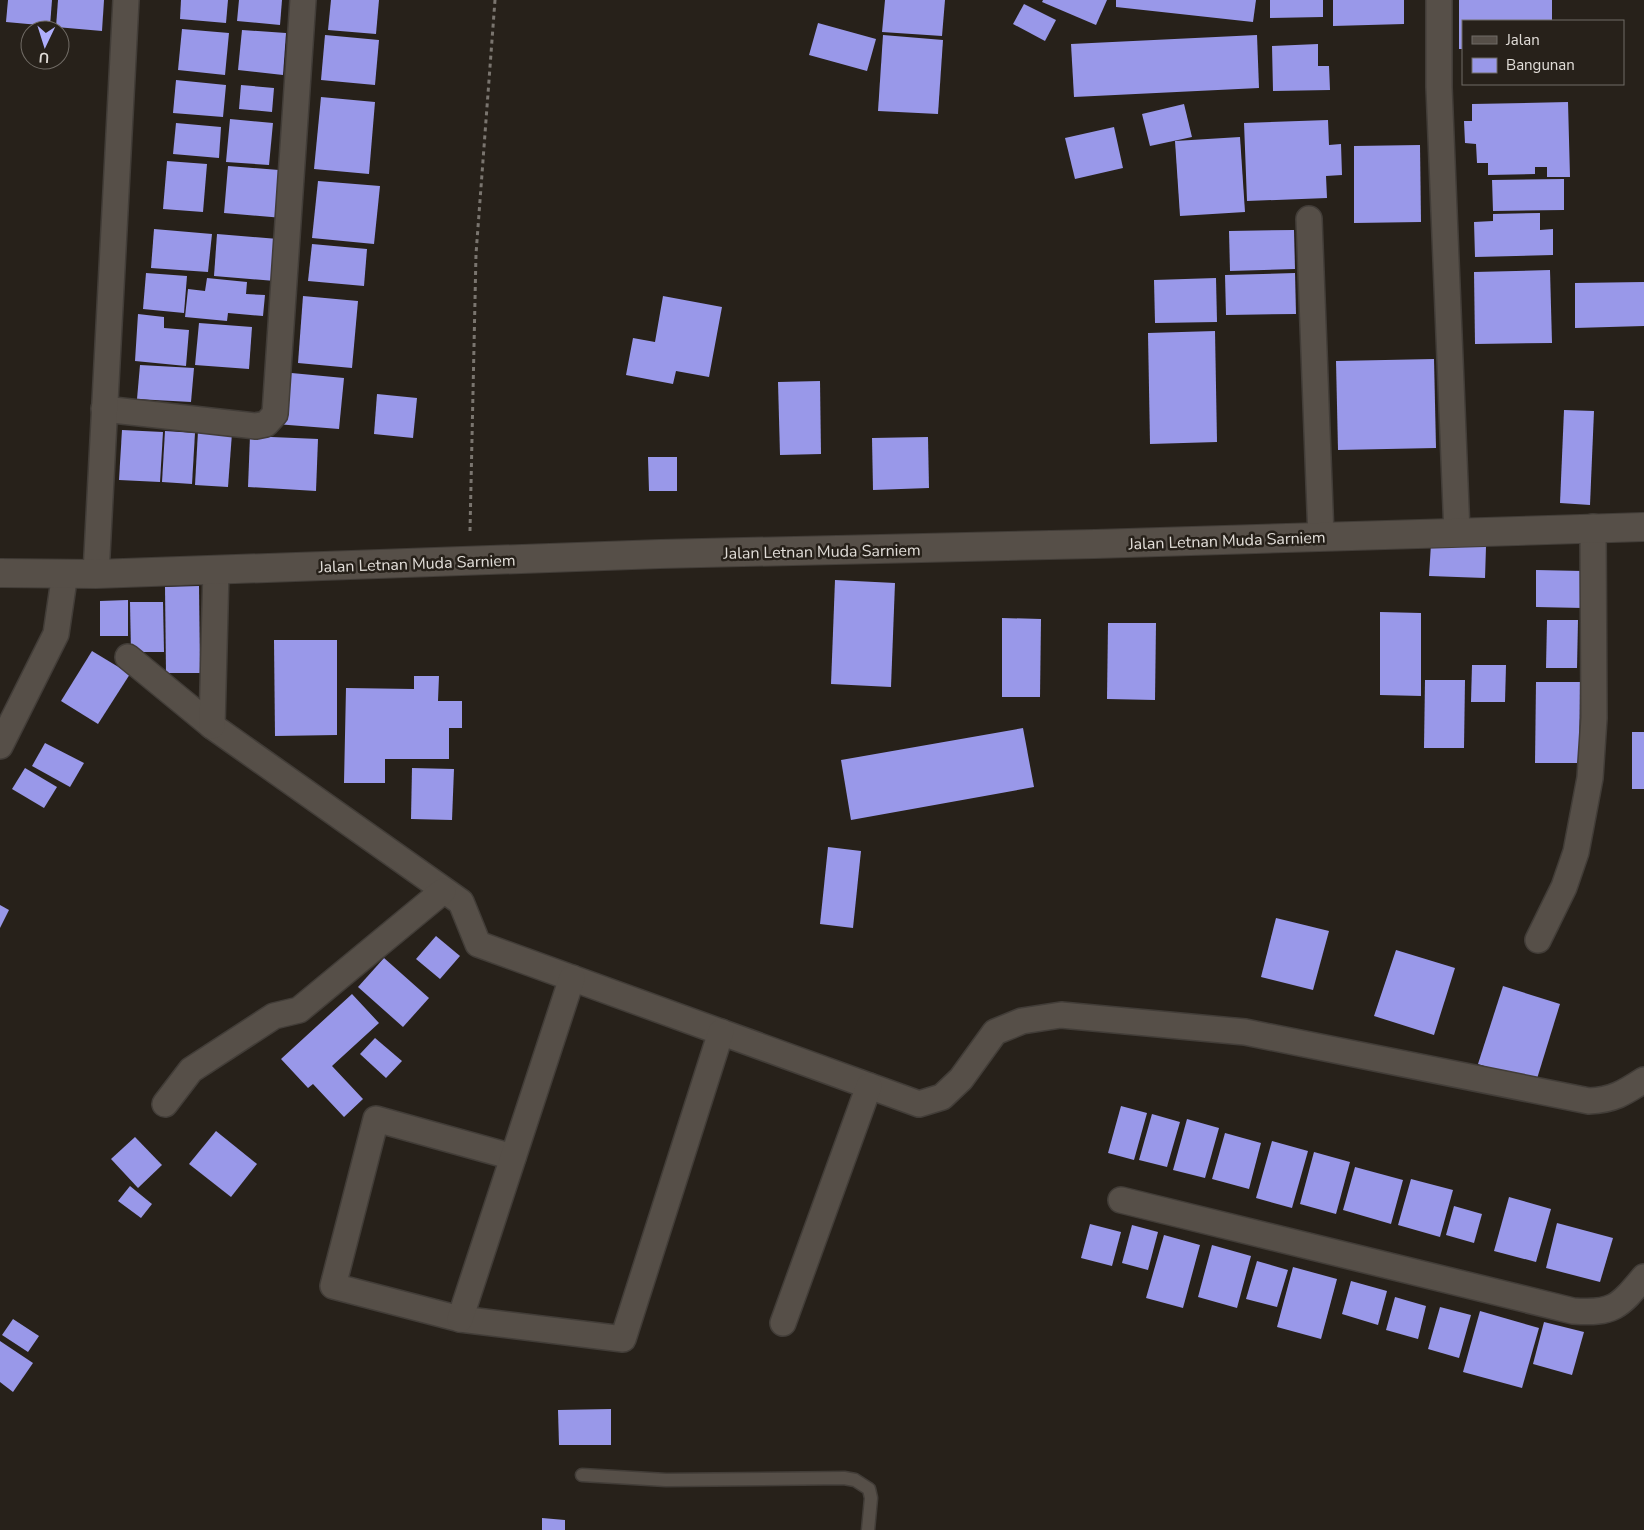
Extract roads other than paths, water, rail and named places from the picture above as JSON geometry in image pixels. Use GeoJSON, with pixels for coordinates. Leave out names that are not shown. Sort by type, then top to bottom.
{"type":"FeatureCollection","features":[{"type":"Feature","properties":{"kind":"main road","name":"Jalan Letnan Muda Sarniem"},"geometry":{"type":"LineString","coordinates":[[0,573],[96,574],[660,554],[1644,527]]}},
{"type":"Feature","properties":{"kind":"street"},"geometry":{"type":"LineString","coordinates":[[96,574],[126,0]]}},
{"type":"Feature","properties":{"kind":"street"},"geometry":{"type":"LineString","coordinates":[[104,409],[256,426],[266,424],[275,414],[303,0]]}},
{"type":"Feature","properties":{"kind":"street"},"geometry":{"type":"LineString","coordinates":[[1439,0],[1439,87],[1457,533]]}},
{"type":"Feature","properties":{"kind":"street"},"geometry":{"type":"LineString","coordinates":[[1309,219],[1322,537]]}},
{"type":"Feature","properties":{"kind":"street"},"geometry":{"type":"LineString","coordinates":[[1538,940],[1564,887],[1576,852],[1590,778],[1594,718],[1593,527]]}},
{"type":"Feature","properties":{"kind":"street"},"geometry":{"type":"LineString","coordinates":[[212,726],[216,570]]}},
{"type":"Feature","properties":{"kind":"street"},"geometry":{"type":"LineString","coordinates":[[0,746],[56,634],[65,573]]}},
{"type":"Feature","properties":{"kind":"street"},"geometry":{"type":"LineString","coordinates":[[128,656],[212,726],[461,902],[478,944],[918,1104],[942,1096],[961,1079],[995,1032],[1022,1021],[1061,1015],[1245,1032],[1589,1101],[1607,1100],[1619,1096],[1644,1080]]}},
{"type":"Feature","properties":{"kind":"street"},"geometry":{"type":"LineString","coordinates":[[165,1104],[192,1070],[274,1016],[299,1010],[443,890]]}},
{"type":"Feature","properties":{"kind":"street"},"geometry":{"type":"LineString","coordinates":[[460,1319],[572,978]]}},
{"type":"Feature","properties":{"kind":"street"},"geometry":{"type":"LineString","coordinates":[[513,1157],[376,1119],[333,1286],[460,1319],[623,1339],[721,1032]]}},
{"type":"Feature","properties":{"kind":"street"},"geometry":{"type":"LineString","coordinates":[[783,1323],[868,1086]]}},
{"type":"Feature","properties":{"kind":"street"},"geometry":{"type":"LineString","coordinates":[[1121,1200],[1573,1311],[1592,1312],[1612,1309],[1627,1297],[1644,1277]]}},
{"type":"Feature","properties":{"kind":"lane"},"geometry":{"type":"LineString","coordinates":[[582,1475],[666,1480],[844,1478],[855,1480],[870,1488],[868,1530]]}}]}
